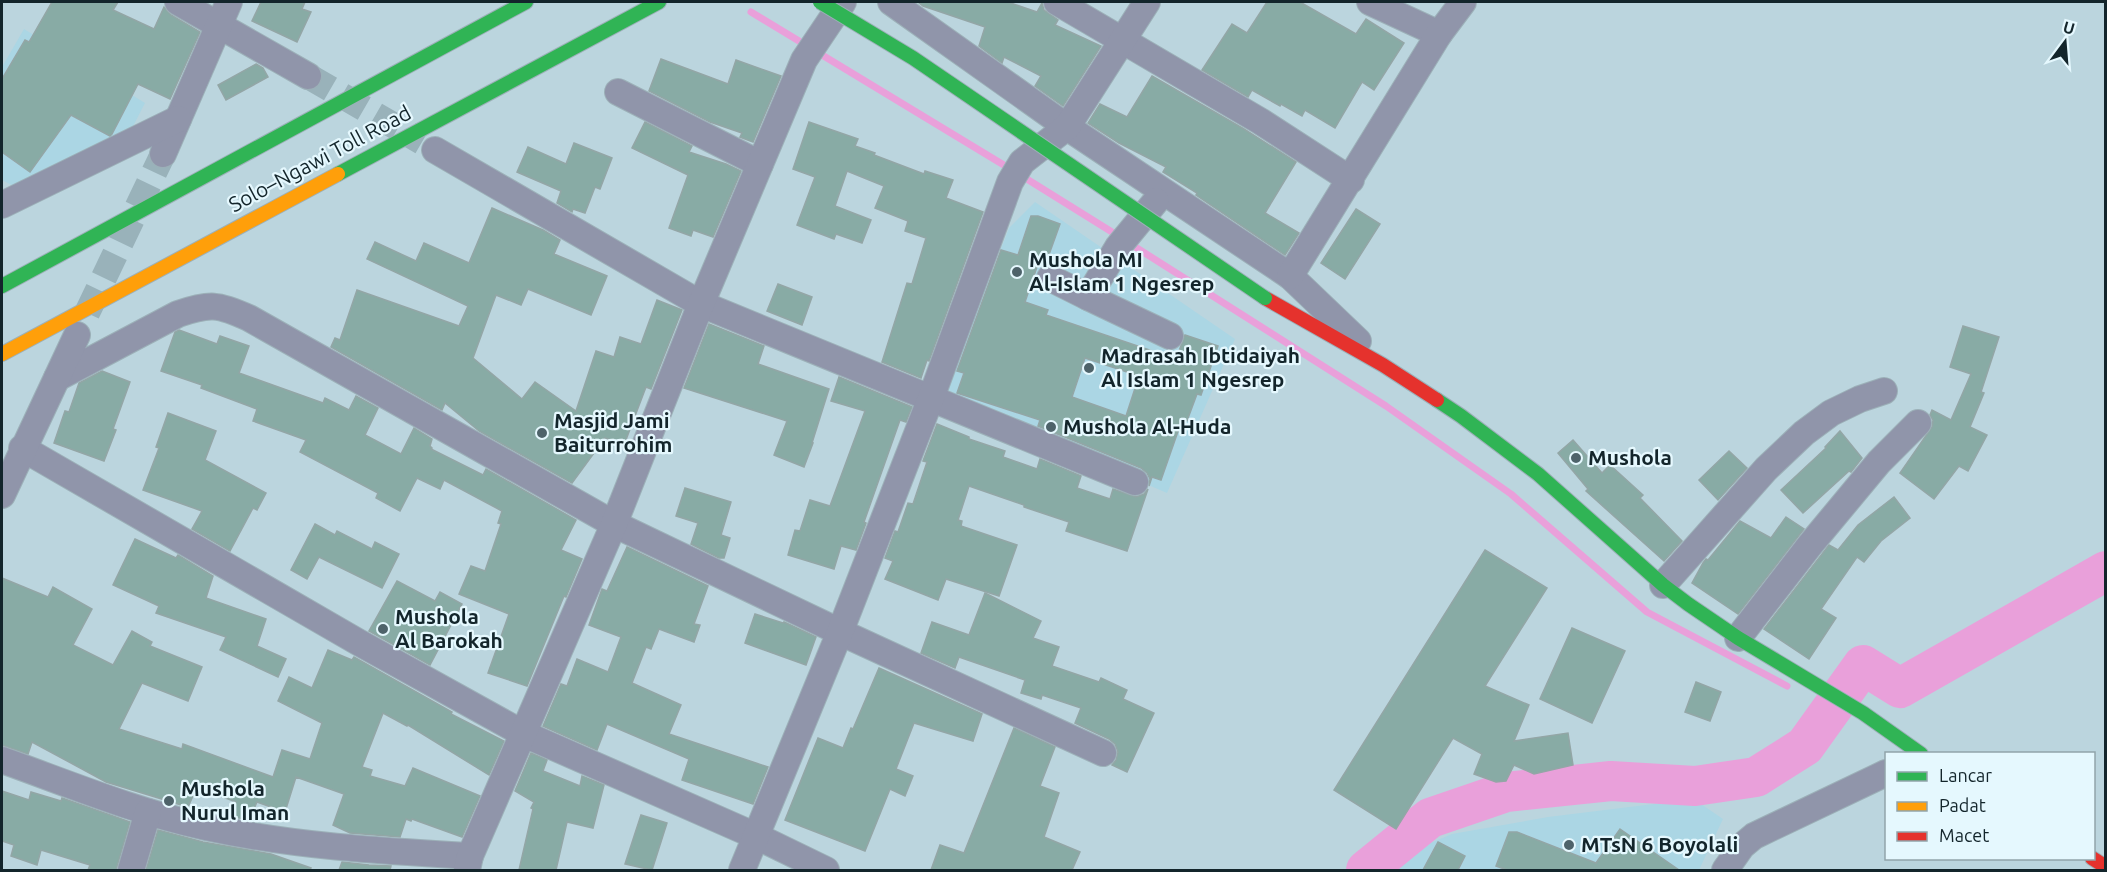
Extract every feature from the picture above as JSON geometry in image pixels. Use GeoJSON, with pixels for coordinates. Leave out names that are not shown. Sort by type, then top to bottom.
{"type":"FeatureCollection","features":[{"type":"Feature","properties":{"kind":"main road","name":"Solo–Ngawi Toll Road"},"geometry":{"type":"LineString","coordinates":[[2,286],[526,2]]}},
{"type":"Feature","properties":{"kind":"main road","name":"Solo–Ngawi Toll Road"},"geometry":{"type":"LineString","coordinates":[[2,354],[659,2]]}},
{"type":"Feature","properties":{"kind":"main road"},"geometry":{"type":"LineString","coordinates":[[820,2],[913,58],[1265,298],[1383,365],[1461,416],[1538,474],[1663,585],[1738,638],[1863,713],[1920,752]]}},
{"type":"Feature","properties":{"kind":"street"},"geometry":{"type":"LineString","coordinates":[[178,2],[308,76]]}},
{"type":"Feature","properties":{"kind":"street"},"geometry":{"type":"LineString","coordinates":[[163,154],[229,2]]}},
{"type":"Feature","properties":{"kind":"street"},"geometry":{"type":"LineString","coordinates":[[2,760],[148,812],[206,827],[283,841],[418,853],[469,863],[614,524],[701,304],[804,60],[843,2]]}},
{"type":"Feature","properties":{"kind":"street"},"geometry":{"type":"LineString","coordinates":[[891,2],[1067,127],[1290,276],[1383,365]]}},
{"type":"Feature","properties":{"kind":"street"},"geometry":{"type":"LineString","coordinates":[[1057,2],[1124,39],[1260,121],[1351,180]]}},
{"type":"Feature","properties":{"kind":"street"},"geometry":{"type":"LineString","coordinates":[[742,870],[840,632],[1016,172],[1067,127],[1147,2]]}},
{"type":"Feature","properties":{"kind":"street"},"geometry":{"type":"LineString","coordinates":[[1370,2],[1439,34]]}},
{"type":"Feature","properties":{"kind":"street"},"geometry":{"type":"LineString","coordinates":[[1290,276],[1439,34],[1463,2]]}},
{"type":"Feature","properties":{"kind":"street"},"geometry":{"type":"LineString","coordinates":[[618,92],[760,164]]}},
{"type":"Feature","properties":{"kind":"street"},"geometry":{"type":"LineString","coordinates":[[8,194],[178,119]]}},
{"type":"Feature","properties":{"kind":"street"},"geometry":{"type":"LineString","coordinates":[[435,150],[701,304],[1136,482]]}},
{"type":"Feature","properties":{"kind":"street"},"geometry":{"type":"LineString","coordinates":[[1088,297],[1118,247],[1134,225],[1164,192]]}},
{"type":"Feature","properties":{"kind":"street"},"geometry":{"type":"LineString","coordinates":[[1050,278],[1170,336]]}},
{"type":"Feature","properties":{"kind":"street"},"geometry":{"type":"LineString","coordinates":[[57,378],[178,314],[199,307],[228,308],[614,524],[840,632],[1103,753]]}},
{"type":"Feature","properties":{"kind":"street"},"geometry":{"type":"LineString","coordinates":[[2,495],[22,448],[77,335]]}},
{"type":"Feature","properties":{"kind":"street"},"geometry":{"type":"LineString","coordinates":[[1663,585],[1766,469],[1804,434],[1832,413],[1860,399],[1884,391]]}},
{"type":"Feature","properties":{"kind":"street"},"geometry":{"type":"LineString","coordinates":[[1738,638],[1809,545],[1879,462],[1918,423]]}},
{"type":"Feature","properties":{"kind":"street"},"geometry":{"type":"LineString","coordinates":[[22,448],[358,642],[524,734],[756,836],[826,870]]}},
{"type":"Feature","properties":{"kind":"street"},"geometry":{"type":"LineString","coordinates":[[1725,870],[1742,846],[1754,836],[1885,774]]}},
{"type":"Feature","properties":{"kind":"street"},"geometry":{"type":"LineString","coordinates":[[131,870],[148,812]]}},
{"type":"Feature","properties":{"kind":"shaded area"},"geometry":{"type":"Polygon","coordinates":[[[24,29],[145,103],[127,138],[21,190],[2,180],[2,67],[24,29]]]}},
{"type":"Feature","properties":{"kind":"shaded area","name":"Madrasah Ibtidaiyah Al Islam 1 Ngesrep"},"geometry":{"type":"Polygon","coordinates":[[[1035,202],[1235,339],[1167,493],[944,397],[1009,228],[1035,202]]]}},
{"type":"Feature","properties":{"kind":"shaded area","name":"MTsN 6 Boyolali"},"geometry":{"type":"Polygon","coordinates":[[[1662,803],[1701,804],[1723,819],[1699,870],[1389,870],[1402,855],[1452,834],[1548,817],[1662,803]]]}},
{"type":"Feature","properties":{"kind":"building"},"geometry":{"type":"Polygon","coordinates":[[[52,2],[118,2],[113,10],[154,29],[164,7],[171,15],[200,32],[170,99],[138,84],[110,136],[71,115],[30,172],[2,152],[2,79],[25,40],[29,42],[52,2]]]}},
{"type":"Feature","properties":{"kind":"building"},"geometry":{"type":"Polygon","coordinates":[[[261,2],[305,2],[302,9],[311,12],[297,42],[252,21],[261,2]]]}},
{"type":"Feature","properties":{"kind":"building"},"geometry":{"type":"Polygon","coordinates":[[[918,2],[1008,2],[1037,12],[1042,3],[1044,10],[1058,20],[1055,25],[1101,46],[1063,106],[1035,86],[1041,76],[1004,57],[1002,63],[979,46],[985,27],[923,6],[918,2]]]}},
{"type":"Feature","properties":{"kind":"building"},"geometry":{"type":"Polygon","coordinates":[[[1267,2],[1300,2],[1356,34],[1366,19],[1404,43],[1374,90],[1362,82],[1335,128],[1305,110],[1302,116],[1252,90],[1248,97],[1202,70],[1232,24],[1247,33],[1267,2]]]}},
{"type":"Feature","properties":{"kind":"building"},"geometry":{"type":"Polygon","coordinates":[[[661,59],[728,84],[736,60],[781,76],[753,142],[740,137],[742,133],[710,122],[649,91],[661,59]]]}},
{"type":"Feature","properties":{"kind":"building"},"geometry":{"type":"Polygon","coordinates":[[[256,64],[263,68],[268,77],[226,100],[218,85],[256,64]]]}},
{"type":"Feature","properties":{"kind":"building"},"geometry":{"type":"Polygon","coordinates":[[[1152,76],[1296,162],[1265,213],[1299,233],[1285,255],[1163,172],[1166,167],[1119,143],[1088,123],[1100,104],[1127,117],[1152,76]]]}},
{"type":"Feature","properties":{"kind":"building"},"geometry":{"type":"Polygon","coordinates":[[[645,122],[692,146],[689,152],[741,171],[713,237],[693,230],[691,236],[669,228],[688,175],[632,148],[645,122]]]}},
{"type":"Feature","properties":{"kind":"building"},"geometry":{"type":"Polygon","coordinates":[[[809,122],[858,139],[855,146],[875,153],[874,155],[924,174],[925,171],[953,180],[946,198],[983,212],[921,378],[882,362],[907,283],[912,284],[926,238],[905,231],[908,221],[875,208],[884,186],[847,171],[835,206],[871,220],[862,243],[836,234],[834,239],[797,225],[815,177],[793,169],[809,122]]]}},
{"type":"Feature","properties":{"kind":"building"},"geometry":{"type":"Polygon","coordinates":[[[574,143],[612,158],[600,189],[595,187],[585,213],[573,209],[572,212],[557,203],[561,191],[517,172],[528,147],[566,164],[574,143]]]}},
{"type":"Feature","properties":{"kind":"building"},"geometry":{"type":"Polygon","coordinates":[[[492,208],[543,230],[560,240],[554,254],[607,276],[591,315],[528,289],[521,305],[496,295],[473,358],[522,399],[535,382],[576,411],[596,351],[614,357],[620,337],[641,344],[657,300],[682,310],[651,389],[646,387],[624,445],[605,438],[572,483],[479,431],[445,403],[442,410],[331,347],[335,338],[340,340],[357,290],[459,326],[468,306],[367,259],[375,242],[416,261],[424,243],[469,263],[492,208]]]}},
{"type":"Feature","properties":{"kind":"building"},"geometry":{"type":"Polygon","coordinates":[[[1356,209],[1380,224],[1345,279],[1321,263],[1356,209]]]}},
{"type":"Feature","properties":{"kind":"building"},"geometry":{"type":"Polygon","coordinates":[[[1031,216],[1038,216],[1060,224],[1046,263],[1039,261],[1025,302],[1048,310],[1046,315],[1176,359],[1185,335],[1218,346],[1201,395],[1197,394],[1187,421],[1182,420],[1161,480],[1152,477],[1149,486],[1150,479],[1141,468],[1038,426],[1040,420],[957,393],[964,373],[957,371],[1001,250],[1018,255],[1031,216]],[[1085,358],[1072,397],[1126,416],[1139,376],[1085,358]]]}},
{"type":"Feature","properties":{"kind":"building"},"geometry":{"type":"Polygon","coordinates":[[[778,284],[812,297],[802,325],[767,311],[778,284]]]}},
{"type":"Feature","properties":{"kind":"building"},"geometry":{"type":"Polygon","coordinates":[[[709,324],[764,346],[758,364],[829,389],[804,467],[774,455],[787,421],[684,388],[709,324]]]}},
{"type":"Feature","properties":{"kind":"building"},"geometry":{"type":"Polygon","coordinates":[[[1963,326],[1999,337],[1981,392],[1984,393],[1970,427],[1987,435],[1968,471],[1959,466],[1934,499],[1900,473],[1932,427],[1933,420],[1930,415],[1932,410],[1951,420],[1971,374],[1950,367],[1963,326]]]}},
{"type":"Feature","properties":{"kind":"building"},"geometry":{"type":"Polygon","coordinates":[[[179,330],[217,344],[220,336],[249,346],[239,373],[323,403],[325,398],[349,410],[356,396],[378,408],[365,435],[401,454],[414,428],[432,439],[431,449],[483,475],[486,469],[576,520],[561,550],[582,559],[566,597],[564,596],[527,686],[488,673],[509,614],[459,594],[471,566],[485,571],[501,524],[498,523],[502,511],[444,480],[440,489],[417,478],[400,511],[376,498],[378,493],[300,452],[306,440],[253,421],[257,409],[201,388],[202,385],[161,371],[175,332],[179,330]]]}},
{"type":"Feature","properties":{"kind":"building"},"geometry":{"type":"Polygon","coordinates":[[[102,371],[130,382],[104,461],[54,443],[65,411],[69,412],[79,383],[102,371]]]}},
{"type":"Feature","properties":{"kind":"building"},"geometry":{"type":"Polygon","coordinates":[[[839,377],[912,407],[906,422],[900,420],[856,550],[841,546],[834,569],[788,555],[795,530],[800,531],[810,500],[830,506],[865,411],[831,401],[839,377]]]}},
{"type":"Feature","properties":{"kind":"building"},"geometry":{"type":"Polygon","coordinates":[[[168,413],[216,431],[205,460],[266,493],[257,510],[253,508],[230,551],[192,529],[202,511],[143,490],[159,448],[156,447],[168,413]]]}},
{"type":"Feature","properties":{"kind":"building"},"geometry":{"type":"Polygon","coordinates":[[[937,424],[969,437],[969,439],[1005,451],[1003,457],[1037,469],[1040,459],[1081,476],[1077,488],[1110,499],[1113,489],[1136,497],[1144,494],[1148,489],[1127,551],[1066,531],[1069,522],[969,486],[958,520],[962,521],[961,526],[1017,545],[999,596],[946,579],[938,600],[885,579],[893,561],[885,558],[895,531],[898,532],[908,503],[913,504],[927,462],[923,461],[937,424]]]}},
{"type":"Feature","properties":{"kind":"building"},"geometry":{"type":"Polygon","coordinates":[[[1840,431],[1862,458],[1851,472],[1849,471],[1803,513],[1781,490],[1826,448],[1840,431]]]}},
{"type":"Feature","properties":{"kind":"building"},"geometry":{"type":"Polygon","coordinates":[[[1573,440],[1602,473],[1610,465],[1643,495],[1640,498],[1682,541],[1664,561],[1586,491],[1588,489],[1558,453],[1573,440]]]}},
{"type":"Feature","properties":{"kind":"building"},"geometry":{"type":"Polygon","coordinates":[[[1729,451],[1747,468],[1718,500],[1699,480],[1729,451]]]}},
{"type":"Feature","properties":{"kind":"building"},"geometry":{"type":"Polygon","coordinates":[[[685,488],[731,502],[721,535],[730,538],[724,558],[719,558],[691,544],[698,523],[676,516],[685,488]]]}},
{"type":"Feature","properties":{"kind":"building"},"geometry":{"type":"Polygon","coordinates":[[[1894,497],[1910,518],[1881,541],[1864,562],[1857,557],[1821,609],[1836,618],[1809,659],[1764,629],[1829,545],[1838,550],[1858,525],[1894,497]]]}},
{"type":"Feature","properties":{"kind":"building"},"geometry":{"type":"Polygon","coordinates":[[[1786,517],[1804,529],[1738,614],[1692,583],[1706,559],[1708,560],[1740,521],[1771,538],[1786,517]]]}},
{"type":"Feature","properties":{"kind":"building"},"geometry":{"type":"Polygon","coordinates":[[[315,524],[335,535],[337,531],[372,549],[375,542],[399,554],[382,588],[319,557],[307,579],[291,570],[315,524]]]}},
{"type":"Feature","properties":{"kind":"building"},"geometry":{"type":"Polygon","coordinates":[[[135,539],[176,558],[178,555],[213,576],[206,598],[266,619],[257,646],[286,659],[278,677],[220,650],[226,637],[156,613],[159,606],[113,585],[135,539]]]}},
{"type":"Feature","properties":{"kind":"building"},"geometry":{"type":"Polygon","coordinates":[[[627,547],[708,586],[694,624],[700,625],[694,642],[659,629],[651,649],[646,647],[632,683],[681,705],[669,734],[768,767],[753,804],[682,780],[689,759],[607,724],[597,750],[543,726],[561,684],[567,686],[577,659],[608,672],[621,637],[589,625],[602,589],[607,591],[627,547]]]}},
{"type":"Feature","properties":{"kind":"building"},"geometry":{"type":"Polygon","coordinates":[[[1485,550],[1547,588],[1485,686],[1529,705],[1514,741],[1568,733],[1573,765],[1534,774],[1514,765],[1506,781],[1496,782],[1474,774],[1482,754],[1453,738],[1396,829],[1334,790],[1485,550]]]}},
{"type":"Feature","properties":{"kind":"building"},"geometry":{"type":"Polygon","coordinates":[[[2,578],[48,597],[53,587],[92,609],[73,645],[113,665],[132,631],[152,642],[150,646],[202,667],[188,701],[142,683],[119,729],[182,749],[183,744],[273,777],[282,750],[310,759],[322,723],[278,701],[289,677],[312,688],[328,650],[352,660],[354,657],[452,712],[451,714],[504,741],[489,775],[408,725],[383,713],[362,767],[372,770],[370,776],[405,786],[413,768],[480,796],[462,837],[412,819],[411,821],[406,819],[400,837],[350,833],[333,825],[344,794],[296,777],[285,812],[257,802],[249,820],[229,816],[236,802],[197,787],[188,807],[106,782],[32,742],[28,754],[2,745],[2,578]]]}},
{"type":"Feature","properties":{"kind":"building"},"geometry":{"type":"Polygon","coordinates":[[[397,581],[435,601],[440,592],[462,604],[430,665],[369,631],[397,581]]]}},
{"type":"Feature","properties":{"kind":"building"},"geometry":{"type":"Polygon","coordinates":[[[985,593],[1041,621],[1033,638],[1059,647],[1052,666],[1099,682],[1101,678],[1127,690],[1123,699],[1154,713],[1127,772],[1112,765],[1118,752],[1115,744],[1075,723],[1081,708],[1042,695],[1041,699],[1021,693],[1025,680],[959,657],[955,668],[921,653],[932,622],[969,635],[985,593]]]}},
{"type":"Feature","properties":{"kind":"building"},"geometry":{"type":"Polygon","coordinates":[[[755,614],[784,622],[816,637],[806,665],[745,643],[755,614]]]}},
{"type":"Feature","properties":{"kind":"building"},"geometry":{"type":"Polygon","coordinates":[[[1572,628],[1625,651],[1592,723],[1540,699],[1572,628]]]}},
{"type":"Feature","properties":{"kind":"building"},"geometry":{"type":"Polygon","coordinates":[[[879,668],[982,714],[973,741],[914,723],[896,769],[913,776],[905,796],[890,789],[865,851],[785,820],[818,738],[843,748],[879,668]]]}},
{"type":"Feature","properties":{"kind":"building"},"geometry":{"type":"Polygon","coordinates":[[[1696,682],[1721,692],[1710,721],[1685,712],[1696,682]]]}},
{"type":"Feature","properties":{"kind":"building"},"geometry":{"type":"Polygon","coordinates":[[[1014,728],[1055,747],[1040,786],[1059,793],[1044,837],[1080,852],[1072,870],[931,870],[940,845],[964,853],[1014,728]]]}},
{"type":"Feature","properties":{"kind":"building"},"geometry":{"type":"Polygon","coordinates":[[[531,753],[547,760],[543,771],[580,786],[582,776],[604,785],[593,828],[567,822],[556,870],[519,870],[534,802],[515,791],[531,753]]]}},
{"type":"Feature","properties":{"kind":"building"},"geometry":{"type":"Polygon","coordinates":[[[2,791],[29,800],[31,792],[61,801],[62,798],[130,822],[116,870],[88,870],[90,865],[41,850],[37,865],[11,856],[14,845],[2,841],[2,791]]]}},
{"type":"Feature","properties":{"kind":"building"},"geometry":{"type":"Polygon","coordinates":[[[641,815],[667,823],[652,870],[625,864],[641,815]]]}},
{"type":"Feature","properties":{"kind":"building"},"geometry":{"type":"Polygon","coordinates":[[[1620,829],[1679,870],[1507,870],[1496,866],[1509,832],[1517,832],[1596,863],[1620,829]]]}},
{"type":"Feature","properties":{"kind":"building"},"geometry":{"type":"Polygon","coordinates":[[[158,830],[203,842],[271,854],[311,868],[310,870],[146,870],[158,830]]]}},
{"type":"Feature","properties":{"kind":"building"},"geometry":{"type":"Polygon","coordinates":[[[1438,842],[1465,856],[1458,870],[1423,870],[1438,842]]]}},
{"type":"Feature","properties":{"kind":"building"},"geometry":{"type":"Polygon","coordinates":[[[342,862],[391,866],[390,870],[339,870],[342,862]]]}},
{"type":"Feature","properties":{"kind":"waterway"},"geometry":{"type":"LineString","coordinates":[[751,12],[1120,237]]}},
{"type":"Feature","properties":{"kind":"waterway"},"geometry":{"type":"LineString","coordinates":[[1129,243],[1386,406],[1511,494],[1647,612],[1787,686]]}},
{"type":"Feature","properties":{"kind":"waterway"},"geometry":{"type":"LineString","coordinates":[[1366,870],[1430,818],[1506,792],[1611,781],[1695,786],[1756,777],[1805,746],[1863,665],[1900,688],[2106,571]]}},
{"type":"Feature","properties":{"kind":"tunnel"},"geometry":{"type":"LineString","coordinates":[[308,76],[422,142]]}},
{"type":"Feature","properties":{"kind":"tunnel"},"geometry":{"type":"LineString","coordinates":[[87,313],[163,154]]}},
{"type":"Feature","properties":{"kind":"traffic: fast"},"geometry":{"type":"LineString","coordinates":[[2,286],[526,2]]}},
{"type":"Feature","properties":{"kind":"traffic: fast"},"geometry":{"type":"LineString","coordinates":[[338,174],[659,2]]}},
{"type":"Feature","properties":{"kind":"traffic: fast"},"geometry":{"type":"LineString","coordinates":[[820,2],[913,58],[1265,298]]}},
{"type":"Feature","properties":{"kind":"traffic: fast"},"geometry":{"type":"LineString","coordinates":[[1437,400],[1538,474],[1663,585],[1688,604],[1738,638],[1863,713],[1918,752]]}},
{"type":"Feature","properties":{"kind":"traffic: slow"},"geometry":{"type":"LineString","coordinates":[[2,354],[338,174]]}},
{"type":"Feature","properties":{"kind":"traffic: jam"},"geometry":{"type":"LineString","coordinates":[[1265,298],[1383,365],[1437,400]]}},
{"type":"Feature","properties":{"kind":"traffic: jam"},"geometry":{"type":"LineString","coordinates":[[2095,860],[2106,867]]}},
{"type":"Feature","properties":{"kind":"place","name":"Mushola MI Al-Islam 1 Ngesrep"},"geometry":{"type":"Point","coordinates":[1017,272]}},
{"type":"Feature","properties":{"kind":"place","name":"Madrasah Ibtidaiyah Al Islam 1 Ngesrep"},"geometry":{"type":"Point","coordinates":[1089,368]}},
{"type":"Feature","properties":{"kind":"place","name":"Mushola Al-Huda"},"geometry":{"type":"Point","coordinates":[1051,427]}},
{"type":"Feature","properties":{"kind":"place","name":"Masjid Jami Baiturrohim"},"geometry":{"type":"Point","coordinates":[542,433]}},
{"type":"Feature","properties":{"kind":"place","name":"Mushola"},"geometry":{"type":"Point","coordinates":[1576,458]}},
{"type":"Feature","properties":{"kind":"place","name":"Mushola Al Barokah"},"geometry":{"type":"Point","coordinates":[383,629]}},
{"type":"Feature","properties":{"kind":"place","name":"Mushola Nurul Iman"},"geometry":{"type":"Point","coordinates":[169,801]}},
{"type":"Feature","properties":{"kind":"place","name":"MTsN 6 Boyolali"},"geometry":{"type":"Point","coordinates":[1569,845]}}]}
